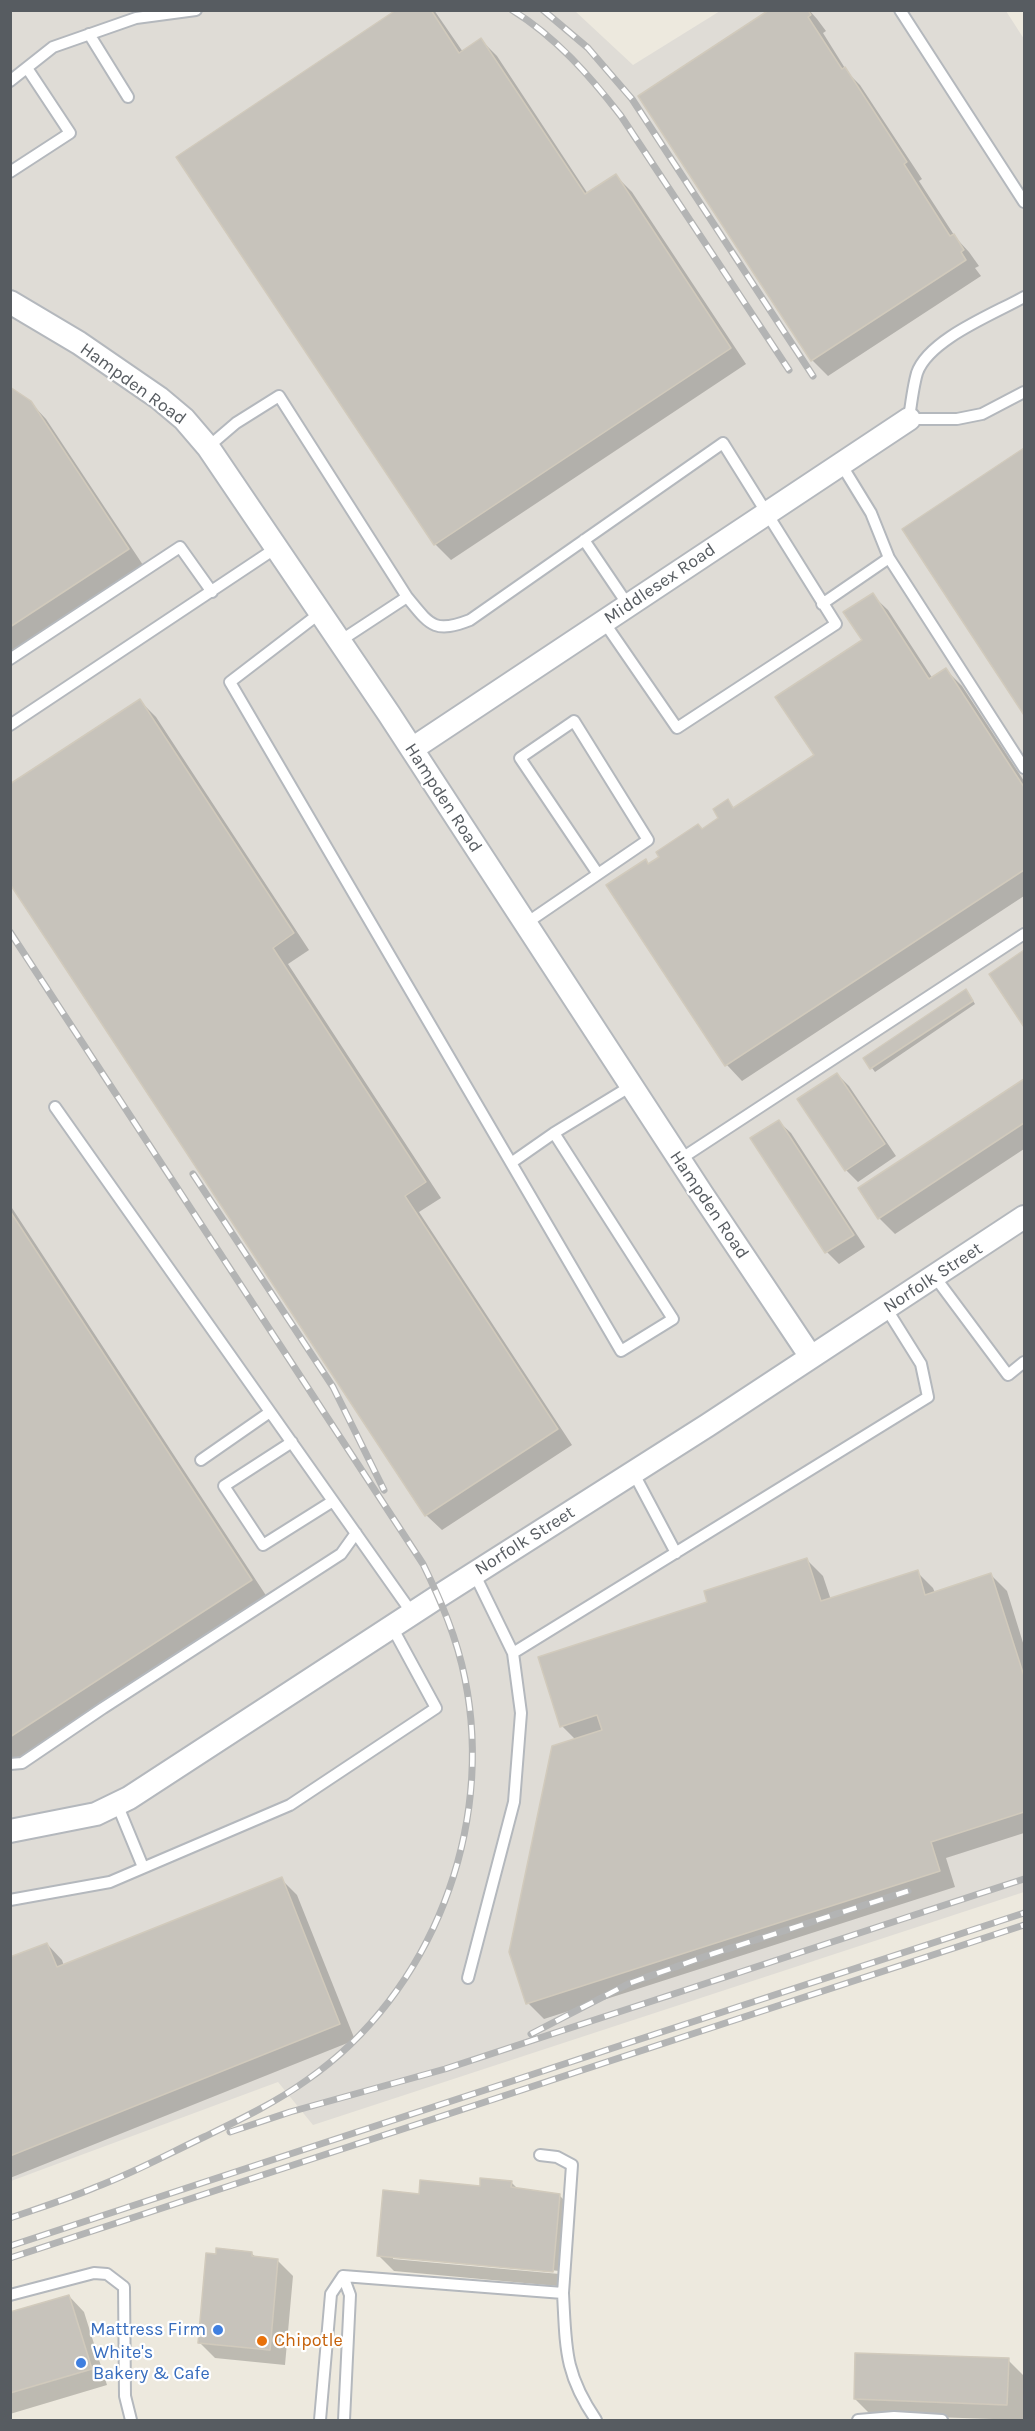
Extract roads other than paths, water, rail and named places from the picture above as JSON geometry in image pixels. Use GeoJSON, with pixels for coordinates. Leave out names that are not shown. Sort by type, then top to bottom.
{"type":"FeatureCollection","features":[{"type":"Feature","properties":{"kind":"street","name":"Hampden Road"},"geometry":{"type":"LineString","coordinates":[[10,302],[79,343],[159,398],[184,419],[208,447],[340,641],[811,1358]]}},
{"type":"Feature","properties":{"kind":"street","name":"Middlesex Road"},"geometry":{"type":"LineString","coordinates":[[412,750],[909,419]]}},
{"type":"Feature","properties":{"kind":"street","name":"Norfolk Street"},"geometry":{"type":"LineString","coordinates":[[10,1831],[96,1814],[166,1776],[412,1613],[811,1358],[1024,1217]]}},
{"type":"Feature","properties":{"kind":"lane"},"geometry":{"type":"LineString","coordinates":[[10,81],[52,47],[136,18],[196,10]]}},
{"type":"Feature","properties":{"kind":"lane"},"geometry":{"type":"LineString","coordinates":[[900,10],[1024,202]]}},
{"type":"Feature","properties":{"kind":"lane"},"geometry":{"type":"LineString","coordinates":[[89,34],[128,96]]}},
{"type":"Feature","properties":{"kind":"lane"},"geometry":{"type":"LineString","coordinates":[[10,172],[70,132],[27,68]]}},
{"type":"Feature","properties":{"kind":"lane"},"geometry":{"type":"LineString","coordinates":[[1024,297],[945,340],[931,352],[918,372],[909,419],[957,418],[982,414],[1024,392]]}},
{"type":"Feature","properties":{"kind":"lane"},"geometry":{"type":"LineString","coordinates":[[208,447],[236,423],[279,396],[407,597],[425,620],[438,627],[452,627],[470,620],[723,443],[836,624],[677,728],[604,622]]}},
{"type":"Feature","properties":{"kind":"lane"},"geometry":{"type":"LineString","coordinates":[[842,464],[871,513],[889,558],[1024,768]]}},
{"type":"Feature","properties":{"kind":"lane"},"geometry":{"type":"LineString","coordinates":[[584,540],[628,605]]}},
{"type":"Feature","properties":{"kind":"lane"},"geometry":{"type":"LineString","coordinates":[[10,659],[180,547],[212,592]]}},
{"type":"Feature","properties":{"kind":"lane"},"geometry":{"type":"LineString","coordinates":[[10,725],[276,548]]}},
{"type":"Feature","properties":{"kind":"lane"},"geometry":{"type":"LineString","coordinates":[[822,604],[889,558]]}},
{"type":"Feature","properties":{"kind":"lane"},"geometry":{"type":"LineString","coordinates":[[340,641],[407,597]]}},
{"type":"Feature","properties":{"kind":"lane"},"geometry":{"type":"LineString","coordinates":[[320,613],[230,682],[621,1351],[673,1319],[554,1133]]}},
{"type":"Feature","properties":{"kind":"lane"},"geometry":{"type":"LineString","coordinates":[[525,924],[648,840],[574,721],[520,758],[598,874]]}},
{"type":"Feature","properties":{"kind":"lane"},"geometry":{"type":"LineString","coordinates":[[679,1160],[1024,933]]}},
{"type":"Feature","properties":{"kind":"lane"},"geometry":{"type":"LineString","coordinates":[[511,1163],[554,1133],[631,1086]]}},
{"type":"Feature","properties":{"kind":"lane"},"geometry":{"type":"LineString","coordinates":[[55,1107],[412,1613]]}},
{"type":"Feature","properties":{"kind":"lane"},"geometry":{"type":"LineString","coordinates":[[935,1276],[1008,1375],[1024,1362]]}},
{"type":"Feature","properties":{"kind":"lane"},"geometry":{"type":"LineString","coordinates":[[513,1653],[928,1397],[921,1364],[886,1308]]}},
{"type":"Feature","properties":{"kind":"lane"},"geometry":{"type":"LineString","coordinates":[[201,1460],[270,1412]]}},
{"type":"Feature","properties":{"kind":"lane"},"geometry":{"type":"LineString","coordinates":[[291,1442],[224,1486],[263,1545],[333,1501]]}},
{"type":"Feature","properties":{"kind":"lane"},"geometry":{"type":"LineString","coordinates":[[633,1473],[676,1553]]}},
{"type":"Feature","properties":{"kind":"lane"},"geometry":{"type":"LineString","coordinates":[[10,1764],[22,1763],[341,1554],[356,1533]]}},
{"type":"Feature","properties":{"kind":"lane"},"geometry":{"type":"LineString","coordinates":[[468,1978],[514,1802],[521,1713],[513,1653],[474,1574]]}},
{"type":"Feature","properties":{"kind":"lane"},"geometry":{"type":"LineString","coordinates":[[10,1900],[110,1882],[291,1805],[436,1708],[392,1627]]}},
{"type":"Feature","properties":{"kind":"lane"},"geometry":{"type":"LineString","coordinates":[[117,1804],[143,1868]]}},
{"type":"Feature","properties":{"kind":"lane"},"geometry":{"type":"LineString","coordinates":[[540,2155],[557,2157],[572,2165],[563,2293],[567,2355],[572,2377],[583,2401],[596,2421]]}},
{"type":"Feature","properties":{"kind":"lane"},"geometry":{"type":"LineString","coordinates":[[10,2295],[94,2273],[107,2274],[124,2287],[125,2396],[131,2421]]}},
{"type":"Feature","properties":{"kind":"lane"},"geometry":{"type":"LineString","coordinates":[[343,2276],[563,2293]]}},
{"type":"Feature","properties":{"kind":"lane"},"geometry":{"type":"LineString","coordinates":[[320,2421],[331,2294],[343,2276]]}},
{"type":"Feature","properties":{"kind":"lane"},"geometry":{"type":"LineString","coordinates":[[343,2276],[350,2295],[344,2421]]}},
{"type":"Feature","properties":{"kind":"lane"},"geometry":{"type":"LineString","coordinates":[[858,2421],[894,2417],[942,2421]]}},
{"type":"Feature","properties":{"kind":"railway"},"geometry":{"type":"LineString","coordinates":[[512,10],[558,45],[597,86],[621,116],[789,370]]}},
{"type":"Feature","properties":{"kind":"railway"},"geometry":{"type":"LineString","coordinates":[[543,10],[588,48],[632,99],[813,376]]}},
{"type":"Feature","properties":{"kind":"railway"},"geometry":{"type":"LineString","coordinates":[[10,932],[423,1564],[458,1649],[465,1679],[472,1735],[471,1792],[461,1848],[444,1903],[420,1954],[389,2002],[351,2044],[307,2080],[244,2118],[123,2176],[75,2196],[10,2218]]}},
{"type":"Feature","properties":{"kind":"railway"},"geometry":{"type":"LineString","coordinates":[[193,1174],[333,1387],[384,1490]]}},
{"type":"Feature","properties":{"kind":"railway"},"geometry":{"type":"LineString","coordinates":[[230,2132],[290,2112],[445,2069],[1024,1879]]}},
{"type":"Feature","properties":{"kind":"railway"},"geometry":{"type":"LineString","coordinates":[[531,2034],[630,1983],[908,1891]]}},
{"type":"Feature","properties":{"kind":"railway"},"geometry":{"type":"LineString","coordinates":[[10,2246],[1024,1913]]}},
{"type":"Feature","properties":{"kind":"railway"},"geometry":{"type":"LineString","coordinates":[[10,2258],[1024,1925]]}},
{"type":"Feature","properties":{"kind":"place","name":"Mattress Firm"},"geometry":{"type":"Point","coordinates":[218,2330]}},
{"type":"Feature","properties":{"kind":"place","name":"Chipotle"},"geometry":{"type":"Point","coordinates":[262,2341]}},
{"type":"Feature","properties":{"kind":"place","name":"White's Bakery & Cafe"},"geometry":{"type":"Point","coordinates":[81,2363]}}]}
